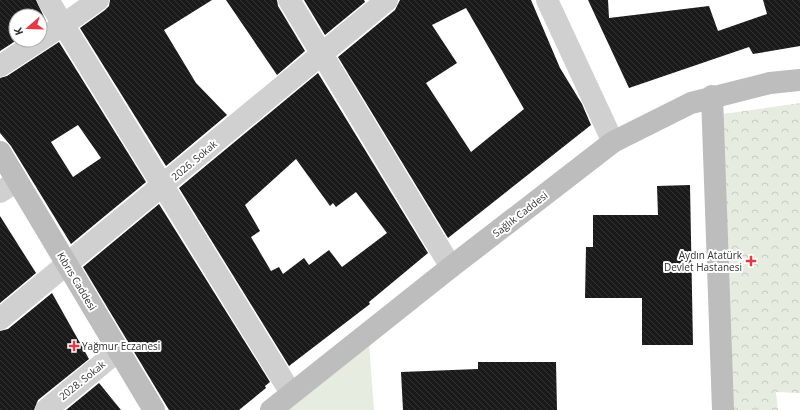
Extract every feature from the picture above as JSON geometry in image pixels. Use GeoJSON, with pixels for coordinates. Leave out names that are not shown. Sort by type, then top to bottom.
{"type":"FeatureCollection","features":[{"type":"Feature","properties":{"kind":"street"},"geometry":{"type":"LineString","coordinates":[[48,0],[291,393]]}},
{"type":"Feature","properties":{"kind":"street"},"geometry":{"type":"LineString","coordinates":[[0,66],[98,0]]}},
{"type":"Feature","properties":{"kind":"street"},"geometry":{"type":"LineString","coordinates":[[289,0],[450,267]]}},
{"type":"Feature","properties":{"kind":"street","name":"2026. Sokak"},"geometry":{"type":"LineString","coordinates":[[0,319],[387,0]]}},
{"type":"Feature","properties":{"kind":"street"},"geometry":{"type":"LineString","coordinates":[[547,0],[613,142]]}},
{"type":"Feature","properties":{"kind":"street","name":"Sağlık Caddesi"},"geometry":{"type":"LineString","coordinates":[[271,410],[450,267],[613,142],[691,102],[770,83],[800,80]]}},
{"type":"Feature","properties":{"kind":"street"},"geometry":{"type":"LineString","coordinates":[[712,96],[723,410]]}},
{"type":"Feature","properties":{"kind":"street","name":"Kıbrıs Caddesi"},"geometry":{"type":"LineString","coordinates":[[0,152],[6,185],[115,353],[154,410]]}},
{"type":"Feature","properties":{"kind":"street","name":"Kıbrıs Caddesi"},"geometry":{"type":"LineString","coordinates":[[115,353],[143,410]]}},
{"type":"Feature","properties":{"kind":"street","name":"2028. Sokak"},"geometry":{"type":"LineString","coordinates":[[46,410],[115,353]]}},
{"type":"Feature","properties":{"kind":"green space","name":"Aydın Atatürk Devlet Hastanesi"},"geometry":{"type":"Polygon","coordinates":[[[800,103],[800,393],[776,392],[778,410],[723,410],[716,115],[800,103]]]}},
{"type":"Feature","properties":{"kind":"green space"},"geometry":{"type":"Polygon","coordinates":[[[369,343],[374,410],[283,410],[369,343]]]}},
{"type":"Feature","properties":{"kind":"building"},"geometry":{"type":"Polygon","coordinates":[[[0,0],[36,0],[40,8],[8,8],[8,46],[0,51],[0,0]]]}},
{"type":"Feature","properties":{"kind":"building"},"geometry":{"type":"Polygon","coordinates":[[[110,0],[212,0],[164,30],[196,83],[227,115],[166,166],[80,28],[105,10],[109,6],[110,0]]]}},
{"type":"Feature","properties":{"kind":"building"},"geometry":{"type":"Polygon","coordinates":[[[226,0],[277,0],[278,6],[305,51],[277,75],[226,0]]]}},
{"type":"Feature","properties":{"kind":"building"},"geometry":{"type":"Polygon","coordinates":[[[304,0],[364,0],[365,2],[325,35],[304,0]]]}},
{"type":"Feature","properties":{"kind":"building"},"geometry":{"type":"Polygon","coordinates":[[[400,0],[531,0],[560,68],[582,104],[591,125],[448,238],[338,57],[395,10],[400,0]],[[466,8],[432,25],[457,63],[426,83],[471,152],[524,109],[466,8]]]}},
{"type":"Feature","properties":{"kind":"building"},"geometry":{"type":"Polygon","coordinates":[[[588,0],[608,0],[609,18],[709,6],[718,31],[767,14],[763,0],[800,0],[800,46],[753,54],[749,47],[629,88],[588,0]]]}},
{"type":"Feature","properties":{"kind":"building"},"geometry":{"type":"Polygon","coordinates":[[[59,42],[146,182],[71,244],[11,146],[0,133],[0,78],[7,76],[59,42]],[[78,125],[51,142],[73,177],[101,158],[78,125]]]}},
{"type":"Feature","properties":{"kind":"building"},"geometry":{"type":"Polygon","coordinates":[[[318,73],[428,253],[369,302],[370,304],[289,366],[179,188],[318,73]],[[296,159],[245,205],[260,231],[251,237],[271,271],[279,267],[283,274],[304,258],[309,265],[329,250],[342,267],[387,233],[356,192],[336,207],[333,203],[330,206],[296,159]]]}},
{"type":"Feature","properties":{"kind":"building"},"geometry":{"type":"Polygon","coordinates":[[[690,185],[693,345],[642,345],[642,298],[585,298],[586,247],[593,247],[593,215],[658,215],[657,186],[690,185]]]}},
{"type":"Feature","properties":{"kind":"building"},"geometry":{"type":"Polygon","coordinates":[[[159,204],[270,382],[265,386],[266,388],[239,410],[169,410],[83,267],[159,204]]]}},
{"type":"Feature","properties":{"kind":"building"},"geometry":{"type":"Polygon","coordinates":[[[0,216],[36,273],[0,303],[0,216]]]}},
{"type":"Feature","properties":{"kind":"building"},"geometry":{"type":"Polygon","coordinates":[[[52,293],[89,359],[38,400],[34,410],[0,410],[0,331],[8,329],[52,293]]]}},
{"type":"Feature","properties":{"kind":"building"},"geometry":{"type":"Polygon","coordinates":[[[478,362],[556,362],[557,410],[403,410],[401,372],[478,369],[478,362]]]}},
{"type":"Feature","properties":{"kind":"building"},"geometry":{"type":"Polygon","coordinates":[[[99,383],[121,410],[66,410],[99,383]]]}},
{"type":"Feature","properties":{"kind":"place","name":"Aydın Atatürk Devlet Hastanesi"},"geometry":{"type":"Point","coordinates":[751,261]}},
{"type":"Feature","properties":{"kind":"place","name":"Yağmur Eczanesi"},"geometry":{"type":"Point","coordinates":[74,346]}}]}
